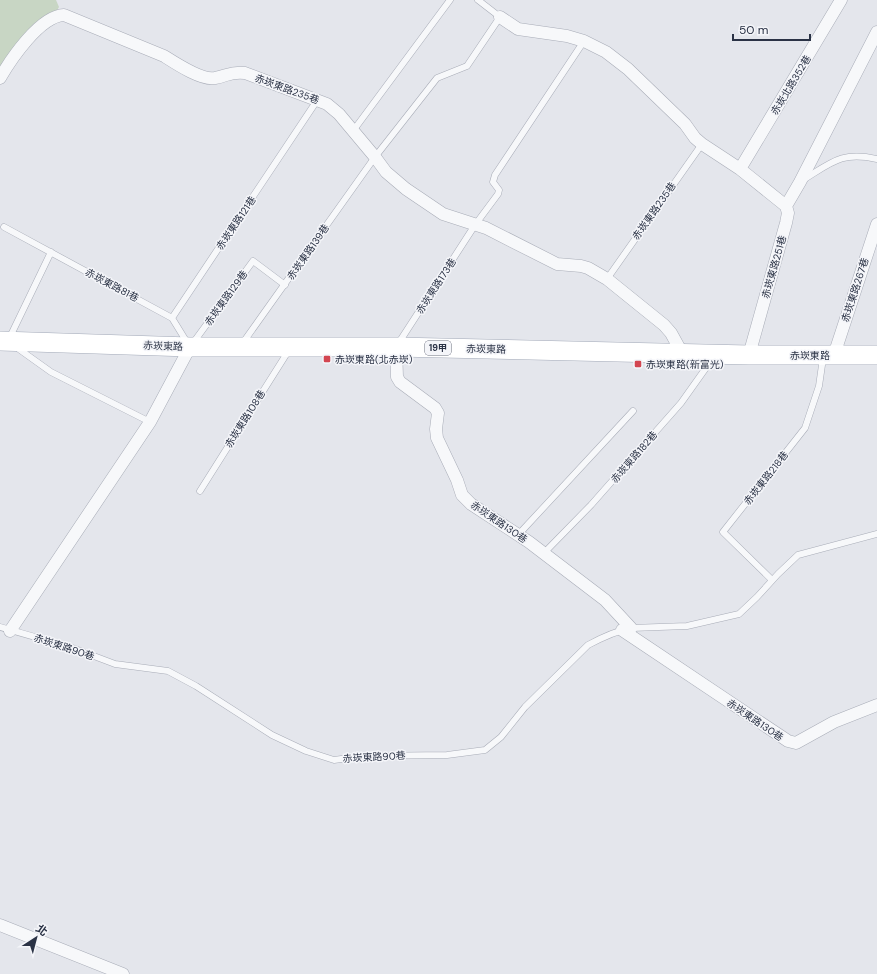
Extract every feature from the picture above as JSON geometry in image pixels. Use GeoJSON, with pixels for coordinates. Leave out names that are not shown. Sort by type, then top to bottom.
{"type":"FeatureCollection","features":[{"type":"Feature","properties":{"kind":"main road","name":"赤崁東路"},"geometry":{"type":"LineString","coordinates":[[4,341],[190,347],[396,348],[749,355],[877,355]]}},
{"type":"Feature","properties":{"kind":"street","name":"赤崁北路352巷"},"geometry":{"type":"LineString","coordinates":[[740,169],[841,0]]}},
{"type":"Feature","properties":{"kind":"street","name":"赤崁東路235巷"},"geometry":{"type":"LineString","coordinates":[[0,78],[8,65],[33,33],[57,15],[64,15],[164,56],[173,62],[209,79],[226,74],[238,72],[245,73],[318,100],[333,108],[386,172],[406,189],[448,216],[486,228],[557,264],[588,268],[607,279],[664,325],[671,333],[682,353]]}},
{"type":"Feature","properties":{"kind":"street"},"geometry":{"type":"LineString","coordinates":[[500,17],[518,29],[567,36],[584,41],[606,52],[628,69],[685,124],[695,138],[702,144],[740,169],[786,206]]}},
{"type":"Feature","properties":{"kind":"street","name":"赤崁東路251巷"},"geometry":{"type":"LineString","coordinates":[[749,355],[786,223],[788,213],[786,206],[800,182],[877,32]]}},
{"type":"Feature","properties":{"kind":"street","name":"赤崁東路267巷"},"geometry":{"type":"LineString","coordinates":[[828,355],[877,224]]}},
{"type":"Feature","properties":{"kind":"street","name":"赤崁東路90巷"},"geometry":{"type":"LineString","coordinates":[[5,629],[150,422],[190,347]]}},
{"type":"Feature","properties":{"kind":"street","name":"赤崁東路130巷"},"geometry":{"type":"LineString","coordinates":[[396,348],[397,377],[400,382],[435,408],[438,413],[436,429],[438,438],[457,480],[462,495],[471,504],[518,534],[544,553],[604,600],[626,629],[792,743],[796,743],[834,722],[877,705]]}},
{"type":"Feature","properties":{"kind":"street"},"geometry":{"type":"LineString","coordinates":[[0,925],[123,974]]}},
{"type":"Feature","properties":{"kind":"lane"},"geometry":{"type":"LineString","coordinates":[[353,131],[450,0]]}},
{"type":"Feature","properties":{"kind":"lane"},"geometry":{"type":"LineString","coordinates":[[478,0],[500,17]]}},
{"type":"Feature","properties":{"kind":"lane","name":"赤崁東路139巷"},"geometry":{"type":"LineString","coordinates":[[240,347],[375,157],[437,78],[467,66],[500,17]]}},
{"type":"Feature","properties":{"kind":"lane","name":"赤崁東路173巷"},"geometry":{"type":"LineString","coordinates":[[396,348],[475,225],[500,192],[493,182],[495,175],[584,41]]}},
{"type":"Feature","properties":{"kind":"lane","name":"赤崁東路121巷"},"geometry":{"type":"LineString","coordinates":[[172,318],[318,100]]}},
{"type":"Feature","properties":{"kind":"lane","name":"赤崁東路235巷"},"geometry":{"type":"LineString","coordinates":[[607,279],[702,144]]}},
{"type":"Feature","properties":{"kind":"lane","name":"赤崁東路251巷"},"geometry":{"type":"LineString","coordinates":[[800,182],[841,158],[855,156],[877,159]]}},
{"type":"Feature","properties":{"kind":"lane","name":"赤崁東路81巷"},"geometry":{"type":"LineString","coordinates":[[4,227],[172,318]]}},
{"type":"Feature","properties":{"kind":"lane"},"geometry":{"type":"LineString","coordinates":[[51,252],[4,341],[52,372],[150,422]]}},
{"type":"Feature","properties":{"kind":"lane","name":"赤崁東路129巷"},"geometry":{"type":"LineString","coordinates":[[190,347],[254,261],[284,284]]}},
{"type":"Feature","properties":{"kind":"lane"},"geometry":{"type":"LineString","coordinates":[[172,318],[190,347]]}},
{"type":"Feature","properties":{"kind":"lane","name":"赤崁東路108巷"},"geometry":{"type":"LineString","coordinates":[[200,491],[290,347]]}},
{"type":"Feature","properties":{"kind":"lane","name":"赤崁東路182巷"},"geometry":{"type":"LineString","coordinates":[[544,553],[591,505],[682,404],[716,354]]}},
{"type":"Feature","properties":{"kind":"lane","name":"赤崁東路218巷"},"geometry":{"type":"LineString","coordinates":[[772,580],[723,532],[805,428],[828,355]]}},
{"type":"Feature","properties":{"kind":"lane"},"geometry":{"type":"LineString","coordinates":[[518,534],[634,411]]}},
{"type":"Feature","properties":{"kind":"lane"},"geometry":{"type":"LineString","coordinates":[[626,629],[687,626],[739,614],[798,555],[877,534]]}},
{"type":"Feature","properties":{"kind":"lane","name":"赤崁東路90巷"},"geometry":{"type":"LineString","coordinates":[[5,629],[70,647],[115,664],[168,672],[196,686],[272,734],[306,751],[334,760],[363,756],[447,755],[485,750],[501,737],[525,707],[588,645],[626,629]]}},
{"type":"Feature","properties":{"kind":"green space"},"geometry":{"type":"Polygon","coordinates":[[[0,0],[56,0],[59,7],[52,18],[0,78],[0,0]]]}},
{"type":"Feature","properties":{"kind":"place","name":"赤崁東路(北赤崁)"},"geometry":{"type":"Point","coordinates":[327,359]}},
{"type":"Feature","properties":{"kind":"place","name":"赤崁東路(新富光)"},"geometry":{"type":"Point","coordinates":[638,364]}}]}
